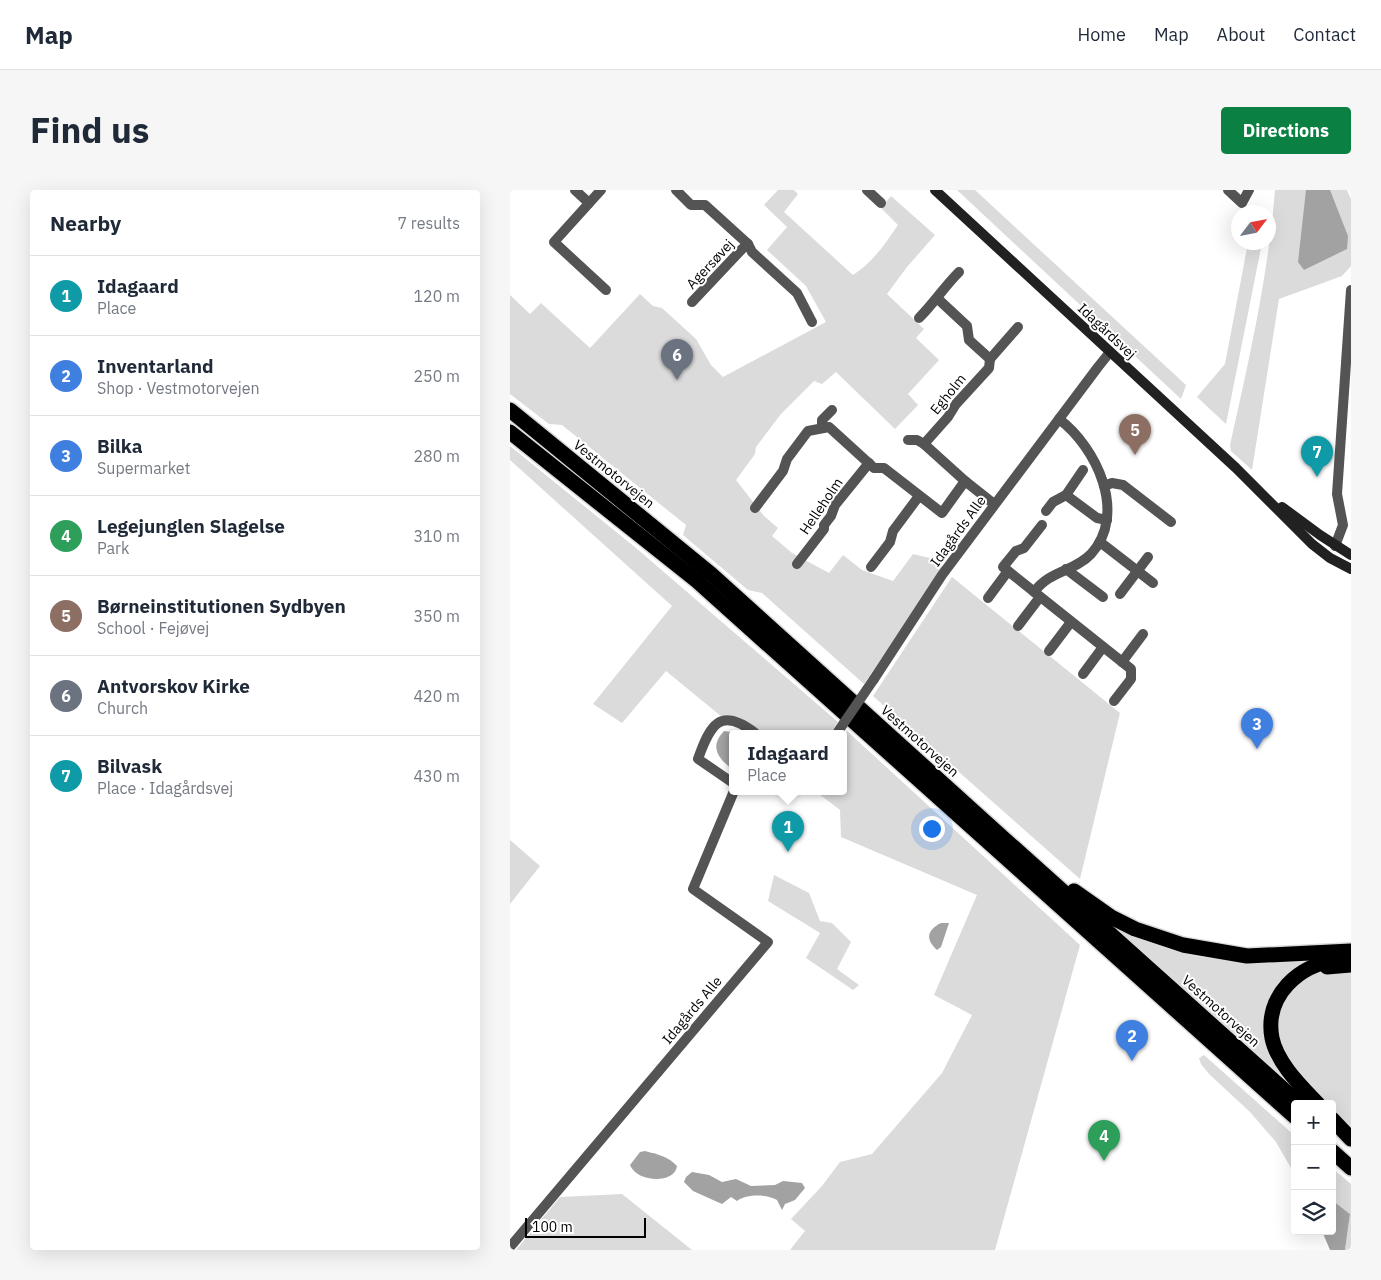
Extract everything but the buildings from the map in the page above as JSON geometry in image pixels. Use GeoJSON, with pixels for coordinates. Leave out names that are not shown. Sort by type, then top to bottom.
{"type":"FeatureCollection","features":[{"type":"Feature","properties":{"kind":"highway","name":"Vestmotorvejen"},"geometry":{"type":"LineString","coordinates":[[510,410],[711,574],[1296,1100]]}},
{"type":"Feature","properties":{"kind":"highway"},"geometry":{"type":"LineString","coordinates":[[510,432],[697,581],[1291,1113]]}},
{"type":"Feature","properties":{"kind":"highway"},"geometry":{"type":"LineString","coordinates":[[1001,836],[1111,917],[1161,939],[1205,950],[1247,956],[1351,951]]}},
{"type":"Feature","properties":{"kind":"highway"},"geometry":{"type":"LineString","coordinates":[[1314,1100],[1290,1072],[1272,1038],[1272,1019],[1275,1002],[1284,988],[1296,976],[1321,962],[1351,959]]}},
{"type":"Feature","properties":{"kind":"highway"},"geometry":{"type":"LineString","coordinates":[[1296,976],[1322,967],[1351,965]]}},
{"type":"Feature","properties":{"kind":"highway"},"geometry":{"type":"LineString","coordinates":[[1336,1123],[1351,1139]]}},
{"type":"Feature","properties":{"kind":"highway"},"geometry":{"type":"LineString","coordinates":[[1336,1135],[1351,1148]]}},
{"type":"Feature","properties":{"kind":"highway"},"geometry":{"type":"LineString","coordinates":[[1336,1155],[1351,1168]]}},
{"type":"Feature","properties":{"kind":"main road","name":"Idagårdsvej"},"geometry":{"type":"LineString","coordinates":[[935,190],[1236,468],[1312,544],[1330,558],[1351,569]]}},
{"type":"Feature","properties":{"kind":"main road","name":"Idagårdsvej"},"geometry":{"type":"LineString","coordinates":[[1261,492],[1335,546],[1351,555]]}},
{"type":"Feature","properties":{"kind":"street"},"geometry":{"type":"LineString","coordinates":[[575,190],[589,203]]}},
{"type":"Feature","properties":{"kind":"street"},"geometry":{"type":"LineString","coordinates":[[601,190],[554,242],[606,290]]}},
{"type":"Feature","properties":{"kind":"street","name":"Agersøvej"},"geometry":{"type":"LineString","coordinates":[[676,190],[691,205],[705,205],[748,244],[752,252],[797,293],[812,322]]}},
{"type":"Feature","properties":{"kind":"street"},"geometry":{"type":"LineString","coordinates":[[867,190],[881,203]]}},
{"type":"Feature","properties":{"kind":"street"},"geometry":{"type":"LineString","coordinates":[[1228,190],[1242,203],[1249,190]]}},
{"type":"Feature","properties":{"kind":"street","name":"Agersøvej"},"geometry":{"type":"LineString","coordinates":[[692,302],[748,244]]}},
{"type":"Feature","properties":{"kind":"street"},"geometry":{"type":"LineString","coordinates":[[919,318],[938,299],[941,291],[958,272]]}},
{"type":"Feature","properties":{"kind":"street"},"geometry":{"type":"LineString","coordinates":[[1335,546],[1343,525],[1337,494],[1351,290]]}},
{"type":"Feature","properties":{"kind":"street"},"geometry":{"type":"LineString","coordinates":[[938,299],[967,326],[969,340],[990,359]]}},
{"type":"Feature","properties":{"kind":"street","name":"Egholm"},"geometry":{"type":"LineString","coordinates":[[924,444],[948,417],[956,404],[989,368],[990,359],[1018,327]]}},
{"type":"Feature","properties":{"kind":"street","name":"Idagårds Alle"},"geometry":{"type":"LineString","coordinates":[[839,730],[942,575],[1110,352]]}},
{"type":"Feature","properties":{"kind":"street"},"geometry":{"type":"LineString","coordinates":[[822,428],[822,420],[832,410]]}},
{"type":"Feature","properties":{"kind":"street"},"geometry":{"type":"LineString","coordinates":[[1018,626],[1037,595],[1040,584],[1057,572],[1077,565],[1090,555],[1100,542],[1108,520],[1104,486],[1098,470],[1082,441],[1073,430],[1059,419]]}},
{"type":"Feature","properties":{"kind":"street"},"geometry":{"type":"LineString","coordinates":[[754,508],[783,471],[787,460],[808,431],[829,427],[874,468],[884,468],[942,513],[965,481]]}},
{"type":"Feature","properties":{"kind":"street"},"geometry":{"type":"LineString","coordinates":[[908,440],[917,440],[924,444],[994,504]]}},
{"type":"Feature","properties":{"kind":"street","name":"Helleholm"},"geometry":{"type":"LineString","coordinates":[[797,564],[824,529],[824,525],[831,516],[835,505],[869,463]]}},
{"type":"Feature","properties":{"kind":"street"},"geometry":{"type":"LineString","coordinates":[[1046,511],[1053,502],[1066,495],[1083,470]]}},
{"type":"Feature","properties":{"kind":"street"},"geometry":{"type":"LineString","coordinates":[[1104,486],[1112,483],[1123,485],[1171,522]]}},
{"type":"Feature","properties":{"kind":"street"},"geometry":{"type":"LineString","coordinates":[[1066,495],[1097,518],[1108,520]]}},
{"type":"Feature","properties":{"kind":"street"},"geometry":{"type":"LineString","coordinates":[[872,567],[890,542],[893,531],[920,496]]}},
{"type":"Feature","properties":{"kind":"street"},"geometry":{"type":"LineString","coordinates":[[1042,525],[1024,548],[1016,551],[1003,567],[1131,669],[1131,679],[1114,701]]}},
{"type":"Feature","properties":{"kind":"street"},"geometry":{"type":"LineString","coordinates":[[1100,542],[1152,583]]}},
{"type":"Feature","properties":{"kind":"street"},"geometry":{"type":"LineString","coordinates":[[1120,594],[1148,557]]}},
{"type":"Feature","properties":{"kind":"street"},"geometry":{"type":"LineString","coordinates":[[1066,569],[1103,597]]}},
{"type":"Feature","properties":{"kind":"street"},"geometry":{"type":"LineString","coordinates":[[988,598],[1008,571]]}},
{"type":"Feature","properties":{"kind":"street"},"geometry":{"type":"LineString","coordinates":[[1049,651],[1071,622]]}},
{"type":"Feature","properties":{"kind":"street"},"geometry":{"type":"LineString","coordinates":[[1122,662],[1143,634]]}},
{"type":"Feature","properties":{"kind":"street"},"geometry":{"type":"LineString","coordinates":[[1083,674],[1104,647]]}},
{"type":"Feature","properties":{"kind":"street"},"geometry":{"type":"LineString","coordinates":[[729,780],[698,759],[707,735],[713,727],[721,722],[730,720],[741,723],[751,730]]}},
{"type":"Feature","properties":{"kind":"street","name":"Idagårds Alle"},"geometry":{"type":"LineString","coordinates":[[510,1247],[768,942],[693,889],[732,795]]}},
{"type":"Feature","properties":{"kind":"shaded area"},"geometry":{"type":"Polygon","coordinates":[[[778,190],[794,190],[798,194],[784,212],[853,275],[873,258],[898,225],[881,208],[891,196],[935,235],[907,267],[887,294],[924,329],[916,338],[939,360],[908,394],[918,405],[895,429],[836,372],[822,384],[814,381],[781,414],[756,447],[755,454],[736,480],[764,516],[778,528],[772,536],[792,553],[829,573],[843,555],[862,570],[893,581],[913,554],[934,559],[943,567],[864,684],[762,593],[748,590],[683,535],[686,525],[562,425],[549,424],[510,394],[510,295],[530,314],[541,303],[590,348],[640,294],[653,306],[662,308],[696,339],[711,365],[723,377],[826,322],[806,286],[767,250],[787,227],[764,205],[778,190]]]}},
{"type":"Feature","properties":{"kind":"shaded area"},"geometry":{"type":"Polygon","coordinates":[[[957,190],[975,190],[1186,385],[1181,399],[957,190]]]}},
{"type":"Feature","properties":{"kind":"shaded area"},"geometry":{"type":"Polygon","coordinates":[[[1275,190],[1347,190],[1351,199],[1351,266],[1342,276],[1279,299],[1252,470],[1231,451],[1230,445],[1251,350],[1269,250],[1276,250],[1276,205],[1274,205],[1275,190]]]}},
{"type":"Feature","properties":{"kind":"shaded area"},"geometry":{"type":"Polygon","coordinates":[[[1306,190],[1330,190],[1348,236],[1347,249],[1304,270],[1298,262],[1306,190]]]}},
{"type":"Feature","properties":{"kind":"shaded area"},"geometry":{"type":"Polygon","coordinates":[[[1247,250],[1261,250],[1226,424],[1197,397],[1225,364],[1247,250]]]}},
{"type":"Feature","properties":{"kind":"shaded area"},"geometry":{"type":"Polygon","coordinates":[[[510,446],[636,548],[838,722],[832,730],[757,730],[733,716],[722,717],[666,671],[622,723],[593,704],[672,606],[510,460],[510,446]]]}},
{"type":"Feature","properties":{"kind":"shaded area"},"geometry":{"type":"Polygon","coordinates":[[[952,577],[1120,713],[1080,879],[873,696],[952,577]]]}},
{"type":"Feature","properties":{"kind":"shaded area"},"geometry":{"type":"Polygon","coordinates":[[[724,731],[729,732],[729,766],[717,752],[716,747],[719,737],[724,731]]]}},
{"type":"Feature","properties":{"kind":"shaded area"},"geometry":{"type":"Polygon","coordinates":[[[847,731],[1080,945],[995,1250],[790,1250],[805,1231],[791,1219],[822,1186],[840,1162],[872,1154],[942,1073],[972,1015],[934,995],[977,895],[841,837],[840,810],[820,795],[847,795],[847,731]]]}},
{"type":"Feature","properties":{"kind":"shaded area"},"geometry":{"type":"Polygon","coordinates":[[[510,840],[540,866],[510,904],[510,840]]]}},
{"type":"Feature","properties":{"kind":"shaded area"},"geometry":{"type":"Polygon","coordinates":[[[774,875],[809,893],[820,921],[832,923],[851,942],[837,969],[859,985],[853,990],[806,958],[820,933],[768,901],[774,875]]]}},
{"type":"Feature","properties":{"kind":"shaded area"},"geometry":{"type":"Polygon","coordinates":[[[941,923],[949,923],[941,947],[937,950],[933,946],[929,935],[941,923]]]}},
{"type":"Feature","properties":{"kind":"shaded area"},"geometry":{"type":"Polygon","coordinates":[[[1114,926],[1164,947],[1190,955],[1216,959],[1328,957],[1294,970],[1288,975],[1282,981],[1267,1014],[1300,1092],[1114,926]]]}},
{"type":"Feature","properties":{"kind":"shaded area"},"geometry":{"type":"Polygon","coordinates":[[[1351,969],[1351,1126],[1336,1112],[1336,1100],[1324,1100],[1297,1070],[1283,1047],[1279,1030],[1280,1013],[1287,998],[1298,985],[1320,970],[1351,969]]]}},
{"type":"Feature","properties":{"kind":"shaded area"},"geometry":{"type":"Polygon","coordinates":[[[1204,1055],[1291,1132],[1291,1168],[1276,1142],[1250,1112],[1209,1074],[1199,1058],[1204,1055]]]}},
{"type":"Feature","properties":{"kind":"shaded area"},"geometry":{"type":"Polygon","coordinates":[[[645,1151],[670,1160],[677,1166],[675,1172],[670,1176],[655,1179],[647,1178],[634,1171],[630,1165],[640,1152],[645,1151]]]}},
{"type":"Feature","properties":{"kind":"shaded area"},"geometry":{"type":"Polygon","coordinates":[[[1336,1171],[1351,1184],[1351,1250],[1345,1250],[1350,1214],[1336,1203],[1336,1171]]]}},
{"type":"Feature","properties":{"kind":"shaded area"},"geometry":{"type":"Polygon","coordinates":[[[692,1172],[709,1175],[722,1182],[736,1179],[751,1186],[775,1185],[783,1181],[802,1183],[805,1188],[795,1200],[785,1204],[782,1210],[777,1200],[763,1196],[751,1196],[737,1201],[731,1197],[722,1204],[693,1191],[684,1182],[686,1177],[692,1172]]]}},
{"type":"Feature","properties":{"kind":"shaded area"},"geometry":{"type":"Polygon","coordinates":[[[622,1194],[692,1250],[516,1250],[560,1197],[622,1194]]]}},
{"type":"Feature","properties":{"kind":"shaded area"},"geometry":{"type":"Polygon","coordinates":[[[1336,1203],[1350,1214],[1345,1250],[1330,1250],[1324,1235],[1336,1235],[1336,1203]]]}},
{"type":"Feature","properties":{"kind":"place","name":"Antvorskov Kirke"},"geometry":{"type":"Point","coordinates":[677,380]}},
{"type":"Feature","properties":{"kind":"place","name":"Børneinstitutionen Sydbyen"},"geometry":{"type":"Point","coordinates":[1135,455]}},
{"type":"Feature","properties":{"kind":"place","name":"Bilvask"},"geometry":{"type":"Point","coordinates":[1317,477]}},
{"type":"Feature","properties":{"kind":"place","name":"Bilka"},"geometry":{"type":"Point","coordinates":[1257,749]}},
{"type":"Feature","properties":{"kind":"place","name":"Idagaard"},"geometry":{"type":"Point","coordinates":[788,852]}},
{"type":"Feature","properties":{"kind":"place","name":"Inventarland"},"geometry":{"type":"Point","coordinates":[1132,1061]}},
{"type":"Feature","properties":{"kind":"place","name":"Legejunglen Slagelse"},"geometry":{"type":"Point","coordinates":[1104,1161]}}]}
